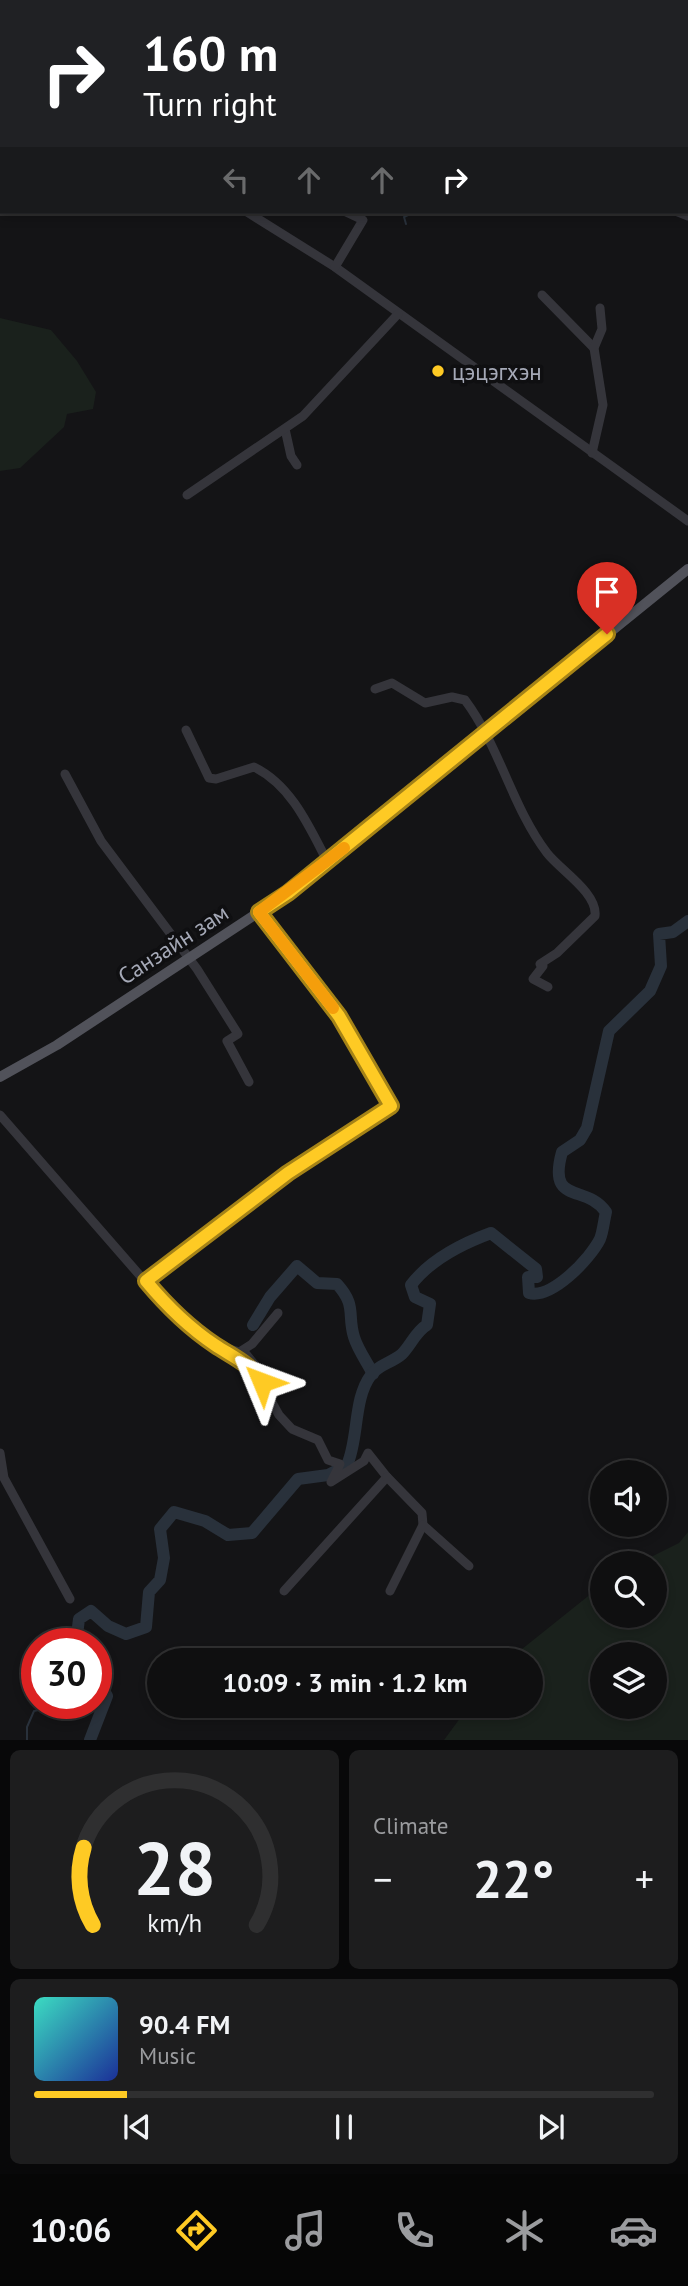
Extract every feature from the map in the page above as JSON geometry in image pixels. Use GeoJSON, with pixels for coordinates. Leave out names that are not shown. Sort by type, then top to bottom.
{"type":"FeatureCollection","features":[{"type":"Feature","properties":{"kind":"main road","name":"Санзайн зам"},"geometry":{"type":"LineString","coordinates":[[0,1077],[58,1045],[259,912],[327,861],[688,569]]}},
{"type":"Feature","properties":{"kind":"street"},"geometry":{"type":"LineString","coordinates":[[250,214],[335,267],[688,521]]}},
{"type":"Feature","properties":{"kind":"street"},"geometry":{"type":"LineString","coordinates":[[335,267],[363,220],[350,214]]}},
{"type":"Feature","properties":{"kind":"street"},"geometry":{"type":"LineString","coordinates":[[542,296],[594,348]]}},
{"type":"Feature","properties":{"kind":"street"},"geometry":{"type":"LineString","coordinates":[[592,453],[603,405],[594,348],[602,329],[600,308]]}},
{"type":"Feature","properties":{"kind":"street"},"geometry":{"type":"LineString","coordinates":[[187,495],[303,416],[345,374],[398,314]]}},
{"type":"Feature","properties":{"kind":"street"},"geometry":{"type":"LineString","coordinates":[[285,429],[291,456],[297,465]]}},
{"type":"Feature","properties":{"kind":"street"},"geometry":{"type":"LineString","coordinates":[[375,689],[392,683],[425,703],[452,697],[465,699],[486,732],[532,830],[560,870],[577,879],[596,910],[584,929],[540,964],[543,967],[533,979],[548,987]]}},
{"type":"Feature","properties":{"kind":"street"},"geometry":{"type":"LineString","coordinates":[[186,730],[209,778],[216,779],[254,767],[277,783],[296,805],[327,861]]}},
{"type":"Feature","properties":{"kind":"street"},"geometry":{"type":"LineString","coordinates":[[65,774],[101,841],[187,960],[197,969],[238,1034],[227,1041],[249,1082]]}},
{"type":"Feature","properties":{"kind":"street"},"geometry":{"type":"LineString","coordinates":[[146,1281],[288,1173],[391,1106],[339,1016],[259,912]]}},
{"type":"Feature","properties":{"kind":"street"},"geometry":{"type":"LineString","coordinates":[[0,1115],[170,1310],[215,1345],[252,1367],[262,1382]]}},
{"type":"Feature","properties":{"kind":"street"},"geometry":{"type":"LineString","coordinates":[[241,1352],[278,1313]]}},
{"type":"Feature","properties":{"kind":"street"},"geometry":{"type":"LineString","coordinates":[[215,1345],[241,1352],[254,1362],[279,1415],[292,1429],[318,1440],[328,1460],[340,1464],[331,1482],[364,1461],[368,1453],[422,1513],[423,1525],[390,1591]]}},
{"type":"Feature","properties":{"kind":"street"},"geometry":{"type":"LineString","coordinates":[[0,1453],[4,1478],[70,1599]]}},
{"type":"Feature","properties":{"kind":"street"},"geometry":{"type":"LineString","coordinates":[[284,1591],[387,1477]]}},
{"type":"Feature","properties":{"kind":"street"},"geometry":{"type":"LineString","coordinates":[[423,1525],[469,1566]]}},
{"type":"Feature","properties":{"kind":"shaded area"},"geometry":{"type":"Polygon","coordinates":[[[0,318],[51,330],[77,361],[96,392],[93,409],[67,414],[64,427],[20,468],[0,471],[0,318]]]}},
{"type":"Feature","properties":{"kind":"shaded area"},"geometry":{"type":"Polygon","coordinates":[[[688,1532],[688,1740],[444,1740],[460,1718],[543,1718],[543,1648],[523,1648],[590,1595],[590,1628],[667,1628],[667,1551],[663,1551],[679,1543],[688,1532]]]}},
{"type":"Feature","properties":{"kind":"waterway"},"geometry":{"type":"LineString","coordinates":[[406,224],[404,217],[410,214]]}},
{"type":"Feature","properties":{"kind":"waterway"},"geometry":{"type":"LineString","coordinates":[[78,1628],[79,1619],[91,1611],[108,1626],[126,1634],[146,1627],[149,1592],[160,1580],[164,1558],[160,1529],[174,1512],[205,1521],[228,1535],[252,1533],[298,1479],[328,1475],[347,1465],[365,1385],[374,1371],[402,1354],[427,1325],[430,1304],[415,1297],[411,1285],[437,1260],[491,1233],[536,1269],[537,1277],[528,1277],[529,1293],[538,1293],[559,1284],[588,1257],[600,1239],[606,1212],[598,1203],[564,1187],[559,1169],[562,1152],[580,1140],[587,1128],[609,1031],[650,991],[661,966],[659,934],[673,932],[688,921]]}},
{"type":"Feature","properties":{"kind":"waterway"},"geometry":{"type":"LineString","coordinates":[[253,1325],[270,1297],[297,1266],[317,1283],[337,1284],[343,1292],[349,1304],[356,1342],[373,1374]]}},
{"type":"Feature","properties":{"kind":"waterway"},"geometry":{"type":"LineString","coordinates":[[27,1740],[27,1727],[30,1719]]}},
{"type":"Feature","properties":{"kind":"waterway"},"geometry":{"type":"LineString","coordinates":[[90,1740],[98,1719]]}},
{"type":"Feature","properties":{"kind":"slow traffic"},"geometry":{"type":"LineString","coordinates":[[333,1008],[259,912],[288,893],[344,848]]}},
{"type":"Feature","properties":{"kind":"place","name":"цэцэгхэн"},"geometry":{"type":"Point","coordinates":[438,371]}},
{"type":"Feature","properties":{"kind":"route"},"geometry":{"type":"LineString","coordinates":[[262,1382],[252,1367],[215,1345],[170,1310],[146,1281],[288,1173],[391,1106],[339,1016],[259,912],[288,893],[607,634]]}}]}
